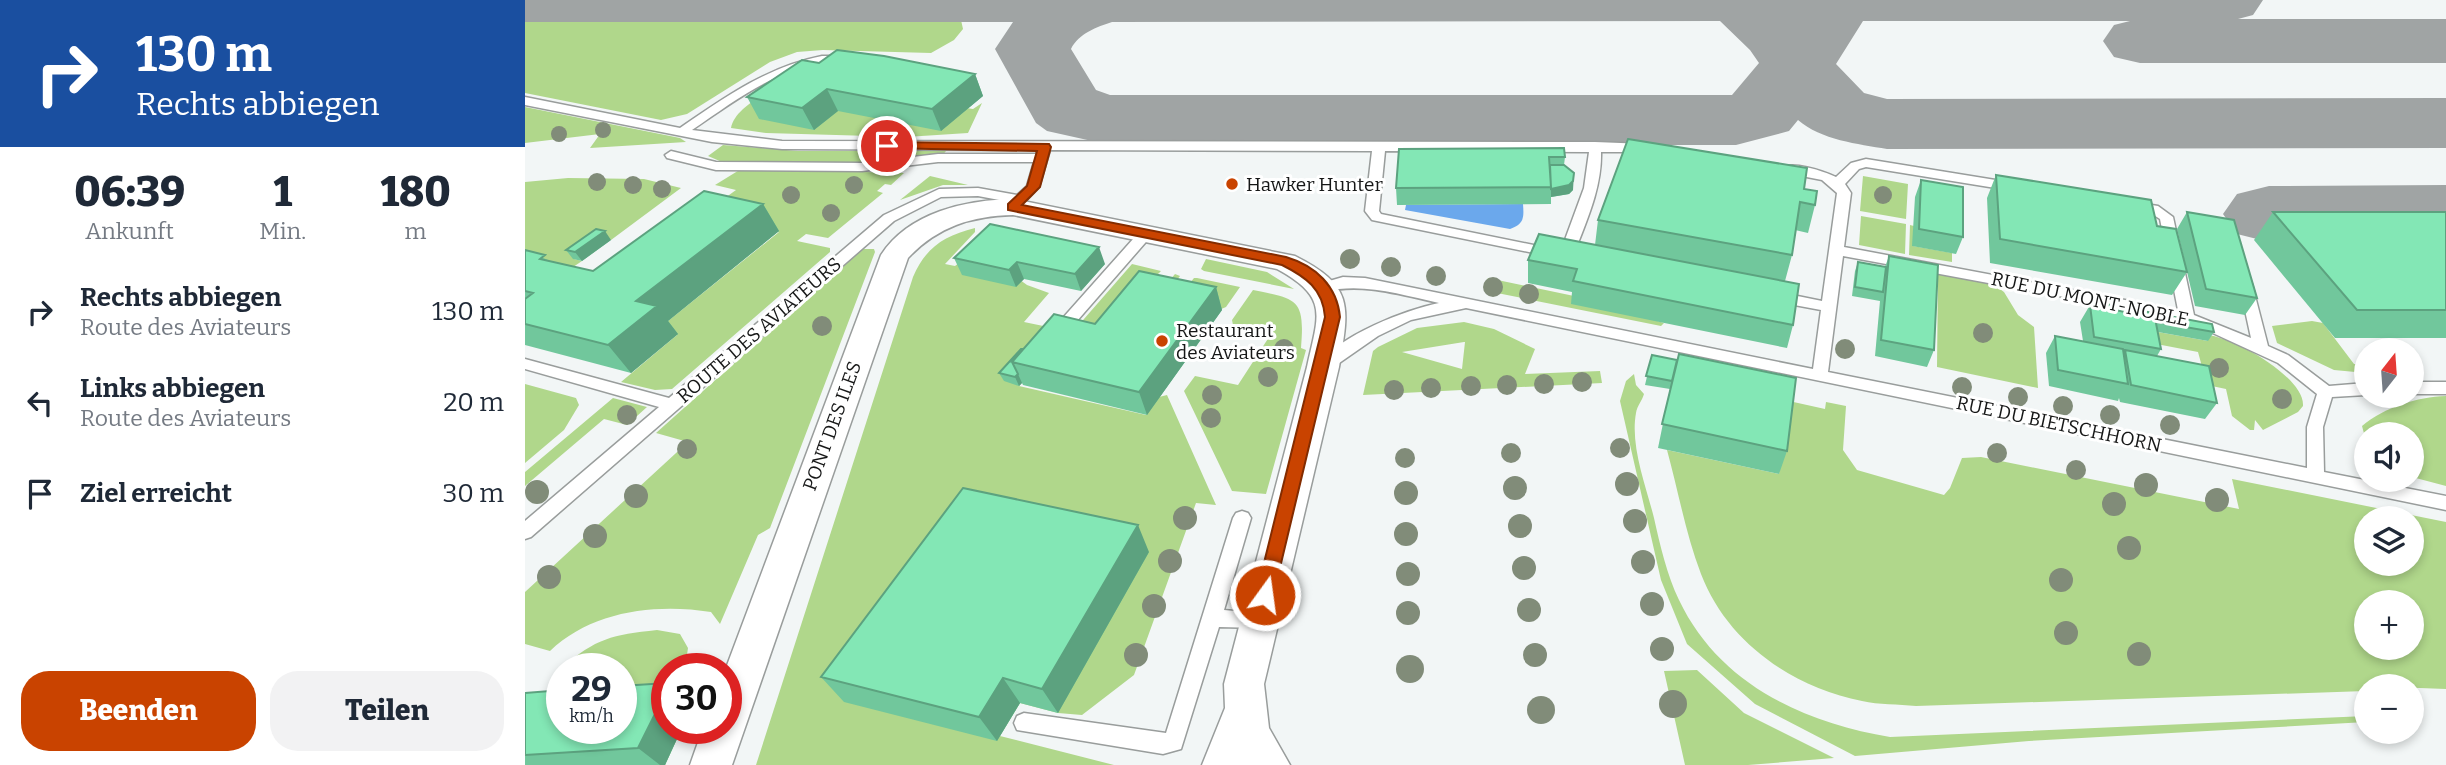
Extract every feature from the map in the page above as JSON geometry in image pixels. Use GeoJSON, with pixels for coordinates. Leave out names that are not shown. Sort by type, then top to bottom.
{"type":"FeatureCollection","features":[{"type":"Feature","properties":{"kind":"street","name":"ROUTE DES AVIATEURS"},"geometry":{"type":"LineString","coordinates":[[1016,204],[1286,262],[1306,271],[1324,287]]}},
{"type":"Feature","properties":{"kind":"street","name":"PONT DES ILES"},"geometry":{"type":"LineString","coordinates":[[742,678],[895,255],[911,237],[932,223],[983,208],[1016,204]]}},
{"type":"Feature","properties":{"kind":"street"},"geometry":{"type":"LineString","coordinates":[[1269,765],[1252,744],[1244,711],[1244,684],[1323,367],[1333,317],[1331,302],[1324,287]]}},
{"type":"Feature","properties":{"kind":"street"},"geometry":{"type":"LineString","coordinates":[[1223,765],[1244,711]]}},
{"type":"Feature","properties":{"kind":"street"},"geometry":{"type":"LineString","coordinates":[[711,765],[719,744]]}},
{"type":"Feature","properties":{"kind":"lane"},"geometry":{"type":"LineString","coordinates":[[682,132],[775,71],[789,65],[821,58],[854,60]]}},
{"type":"Feature","properties":{"kind":"lane"},"geometry":{"type":"LineString","coordinates":[[525,101],[712,138],[782,145],[1043,153]]}},
{"type":"Feature","properties":{"kind":"lane"},"geometry":{"type":"LineString","coordinates":[[712,138],[697,148],[671,155],[716,166],[862,167],[938,158],[1043,153],[1379,147],[1595,146],[1663,149]]}},
{"type":"Feature","properties":{"kind":"lane"},"geometry":{"type":"LineString","coordinates":[[1379,147],[1372,211],[1377,218],[1573,257],[1595,169],[1595,146]]}},
{"type":"Feature","properties":{"kind":"lane"},"geometry":{"type":"LineString","coordinates":[[1016,204],[1033,187],[1043,153]]}},
{"type":"Feature","properties":{"kind":"lane"},"geometry":{"type":"LineString","coordinates":[[1837,184],[1855,166],[1866,163],[2030,189]]}},
{"type":"Feature","properties":{"kind":"lane"},"geometry":{"type":"LineString","coordinates":[[1772,167],[1812,174],[1837,184],[1843,193],[1820,375]]}},
{"type":"Feature","properties":{"kind":"lane","name":"ROUTE DES AVIATEURS"},"geometry":{"type":"LineString","coordinates":[[525,532],[889,218],[939,193],[978,192],[1016,204]]}},
{"type":"Feature","properties":{"kind":"lane"},"geometry":{"type":"LineString","coordinates":[[2125,205],[2153,209],[2166,217],[2187,317]]}},
{"type":"Feature","properties":{"kind":"lane"},"geometry":{"type":"LineString","coordinates":[[1046,346],[1147,232]]}},
{"type":"Feature","properties":{"kind":"lane","name":"RUE DU MONT-NOBLE"},"geometry":{"type":"LineString","coordinates":[[1836,250],[2163,310],[2187,317],[2283,359],[2326,392]]}},
{"type":"Feature","properties":{"kind":"lane"},"geometry":{"type":"LineString","coordinates":[[2243,269],[2261,349]]}},
{"type":"Feature","properties":{"kind":"lane"},"geometry":{"type":"LineString","coordinates":[[1324,287],[1343,282],[1366,283],[1481,305]]}},
{"type":"Feature","properties":{"kind":"lane"},"geometry":{"type":"LineString","coordinates":[[1764,294],[1829,307]]}},
{"type":"Feature","properties":{"kind":"lane"},"geometry":{"type":"LineString","coordinates":[[1323,367],[1351,345],[1385,325],[1424,312],[1481,305]]}},
{"type":"Feature","properties":{"kind":"lane","name":"RUE DU BIETSCHHORN"},"geometry":{"type":"LineString","coordinates":[[1481,305],[2446,503]]}},
{"type":"Feature","properties":{"kind":"lane"},"geometry":{"type":"LineString","coordinates":[[525,365],[672,405]]}},
{"type":"Feature","properties":{"kind":"lane"},"geometry":{"type":"LineString","coordinates":[[2424,388],[2446,388]]}},
{"type":"Feature","properties":{"kind":"lane"},"geometry":{"type":"LineString","coordinates":[[2316,476],[2315,427],[2326,392],[2354,390]]}},
{"type":"Feature","properties":{"kind":"lane"},"geometry":{"type":"LineString","coordinates":[[1024,723],[1163,744],[1174,742],[1242,518]]}},
{"type":"Feature","properties":{"kind":"lane"},"geometry":{"type":"LineString","coordinates":[[1212,618],[1259,620]]}},
{"type":"Feature","properties":{"kind":"green space"},"geometry":{"type":"Polygon","coordinates":[[[525,11],[935,11],[961,20],[963,29],[954,40],[931,53],[823,50],[797,52],[770,62],[687,114],[661,120],[525,93],[525,11]]]}},
{"type":"Feature","properties":{"kind":"green space"},"geometry":{"type":"Polygon","coordinates":[[[786,81],[973,109],[982,103],[968,133],[906,137],[766,133],[731,128],[739,113],[746,107],[786,81]]]}},
{"type":"Feature","properties":{"kind":"green space"},"geometry":{"type":"Polygon","coordinates":[[[525,107],[680,138],[686,142],[590,148],[600,134],[525,143],[525,107]]]}},
{"type":"Feature","properties":{"kind":"green space"},"geometry":{"type":"Polygon","coordinates":[[[723,145],[798,151],[946,151],[942,156],[915,155],[851,164],[722,162],[708,156],[723,145]]]}},
{"type":"Feature","properties":{"kind":"green space"},"geometry":{"type":"Polygon","coordinates":[[[741,169],[904,173],[891,185],[885,184],[877,191],[883,193],[828,238],[806,234],[797,241],[830,248],[830,252],[672,389],[655,390],[621,382],[677,335],[658,329],[779,232],[656,248],[736,190],[715,185],[741,169]]]}},
{"type":"Feature","properties":{"kind":"green space"},"geometry":{"type":"Polygon","coordinates":[[[930,176],[968,185],[943,185],[900,200],[930,176]]]}},
{"type":"Feature","properties":{"kind":"green space"},"geometry":{"type":"Polygon","coordinates":[[[1863,176],[1908,184],[1906,219],[1860,211],[1863,176]]]}},
{"type":"Feature","properties":{"kind":"green space"},"geometry":{"type":"Polygon","coordinates":[[[568,178],[644,179],[681,188],[611,240],[603,238],[574,259],[582,261],[554,280],[525,273],[525,182],[568,178]]]}},
{"type":"Feature","properties":{"kind":"green space"},"geometry":{"type":"Polygon","coordinates":[[[1861,216],[1906,224],[1905,254],[1859,245],[1861,216]]]}},
{"type":"Feature","properties":{"kind":"green space"},"geometry":{"type":"Polygon","coordinates":[[[1910,225],[1914,226],[1913,246],[1952,253],[1952,262],[1909,255],[1910,225]]]}},
{"type":"Feature","properties":{"kind":"green space"},"geometry":{"type":"Polygon","coordinates":[[[975,228],[975,232],[945,264],[955,266],[977,249],[1027,285],[1049,293],[1024,322],[1053,328],[1019,386],[1146,415],[1159,397],[1167,395],[1216,505],[1196,503],[1134,675],[1082,715],[1058,713],[1020,703],[1000,736],[1114,765],[756,765],[913,277],[924,258],[937,244],[975,228]]]}},
{"type":"Feature","properties":{"kind":"green space"},"geometry":{"type":"Polygon","coordinates":[[[862,249],[874,249],[875,252],[770,528],[758,535],[720,624],[711,612],[690,609],[647,610],[625,613],[585,627],[566,637],[550,651],[525,644],[525,592],[688,442],[656,433],[862,249]]]}},
{"type":"Feature","properties":{"kind":"green space"},"geometry":{"type":"Polygon","coordinates":[[[1206,259],[1267,272],[1294,289],[1204,271],[1201,269],[1206,259]]]}},
{"type":"Feature","properties":{"kind":"green space"},"geometry":{"type":"Polygon","coordinates":[[[1132,264],[1161,271],[1156,276],[1170,280],[1175,274],[1180,276],[1168,292],[1104,347],[1070,335],[1132,264]]]}},
{"type":"Feature","properties":{"kind":"green space"},"geometry":{"type":"Polygon","coordinates":[[[1938,273],[1979,280],[2004,292],[2018,315],[2034,327],[2038,388],[1937,367],[1938,273]]]}},
{"type":"Feature","properties":{"kind":"green space"},"geometry":{"type":"Polygon","coordinates":[[[1194,278],[1240,287],[1226,307],[1219,310],[1175,301],[1194,278]]]}},
{"type":"Feature","properties":{"kind":"green space"},"geometry":{"type":"Polygon","coordinates":[[[1488,278],[1574,296],[1664,323],[1661,326],[1487,291],[1484,286],[1488,278]]]}},
{"type":"Feature","properties":{"kind":"green space"},"geometry":{"type":"Polygon","coordinates":[[[1253,290],[1289,299],[1295,304],[1302,320],[1301,348],[1306,350],[1266,494],[1232,491],[1184,391],[1195,376],[1238,385],[1271,334],[1233,325],[1232,320],[1253,290]]]}},
{"type":"Feature","properties":{"kind":"green space"},"geometry":{"type":"Polygon","coordinates":[[[2312,321],[2323,323],[2354,364],[2354,372],[2334,370],[2277,343],[2272,326],[2312,321]]]}},
{"type":"Feature","properties":{"kind":"green space"},"geometry":{"type":"Polygon","coordinates":[[[1464,322],[1494,329],[1535,349],[1525,374],[1600,371],[1602,383],[1363,395],[1373,351],[1417,328],[1464,322]],[[1465,342],[1402,352],[1462,369],[1465,342]]]}},
{"type":"Feature","properties":{"kind":"green space"},"geometry":{"type":"Polygon","coordinates":[[[2141,329],[2208,341],[2207,335],[2233,343],[2280,371],[2301,395],[2303,406],[2298,412],[2263,430],[2255,420],[2254,430],[2250,430],[2232,416],[2226,389],[2207,385],[2198,352],[2146,342],[2141,329]]]}},
{"type":"Feature","properties":{"kind":"green space"},"geometry":{"type":"Polygon","coordinates":[[[1634,374],[1636,385],[1644,394],[1636,413],[1637,452],[1664,560],[1679,600],[1696,629],[1717,655],[1741,677],[1796,710],[1826,722],[1890,737],[2354,717],[2354,723],[2029,741],[1855,756],[1755,704],[1687,644],[1661,580],[1620,401],[1626,381],[1634,374]]]}},
{"type":"Feature","properties":{"kind":"green space"},"geometry":{"type":"Polygon","coordinates":[[[525,384],[576,398],[579,405],[564,430],[525,463],[525,384]]]}},
{"type":"Feature","properties":{"kind":"green space"},"geometry":{"type":"Polygon","coordinates":[[[2446,396],[2446,486],[2424,480],[2424,422],[2367,422],[2391,408],[2424,408],[2424,398],[2446,396]]]}},
{"type":"Feature","properties":{"kind":"green space"},"geometry":{"type":"Polygon","coordinates":[[[613,398],[647,407],[627,425],[604,419],[525,486],[525,472],[613,398]]]}},
{"type":"Feature","properties":{"kind":"green space"},"geometry":{"type":"Polygon","coordinates":[[[1789,401],[1825,409],[1826,402],[1846,406],[1843,450],[1857,470],[1944,495],[1950,488],[1962,458],[1981,457],[2239,509],[2232,479],[2366,506],[2354,506],[2354,576],[2424,576],[2424,518],[2446,522],[2446,689],[2424,688],[2424,674],[2354,674],[2354,691],[1916,706],[1868,702],[1836,694],[1787,673],[1765,658],[1727,621],[1701,574],[1667,450],[1779,474],[1789,401]]]}},
{"type":"Feature","properties":{"kind":"green space"},"geometry":{"type":"Polygon","coordinates":[[[657,630],[680,634],[688,648],[687,653],[651,653],[651,744],[675,744],[665,765],[525,765],[539,714],[546,702],[546,744],[637,744],[637,653],[581,653],[595,644],[628,634],[657,630]]]}},
{"type":"Feature","properties":{"kind":"green space"},"geometry":{"type":"Polygon","coordinates":[[[1697,670],[1744,713],[1834,758],[1748,765],[1685,765],[1664,671],[1697,670]]]}},
{"type":"Feature","properties":{"kind":"water"},"geometry":{"type":"Polygon","coordinates":[[[1523,204],[1522,220],[1510,229],[1405,210],[1406,205],[1523,204]]]}},
{"type":"Feature","properties":{"kind":"building"},"geometry":{"type":"Polygon","coordinates":[[[837,50],[884,56],[975,74],[932,109],[827,89],[802,108],[747,97],[802,60],[819,63],[837,50]]]}},
{"type":"Feature","properties":{"kind":"building"},"geometry":{"type":"Polygon","coordinates":[[[1628,139],[1807,168],[1804,189],[1817,191],[1815,205],[1800,202],[1792,255],[1598,220],[1628,139]]]}},
{"type":"Feature","properties":{"kind":"building"},"geometry":{"type":"Polygon","coordinates":[[[1564,148],[1565,157],[1549,157],[1551,187],[1396,188],[1399,149],[1564,148]]]}},
{"type":"Feature","properties":{"kind":"building"},"geometry":{"type":"Polygon","coordinates":[[[1550,165],[1564,165],[1574,173],[1573,181],[1569,185],[1551,189],[1550,165]]]}},
{"type":"Feature","properties":{"kind":"building"},"geometry":{"type":"Polygon","coordinates":[[[1996,175],[2151,200],[2157,226],[2176,229],[2187,272],[2000,239],[1996,175]]]}},
{"type":"Feature","properties":{"kind":"building"},"geometry":{"type":"Polygon","coordinates":[[[1921,180],[1963,187],[1963,237],[1919,229],[1921,180]]]}},
{"type":"Feature","properties":{"kind":"building"},"geometry":{"type":"Polygon","coordinates":[[[704,191],[763,204],[636,301],[657,306],[608,345],[525,324],[525,299],[533,293],[525,291],[525,250],[545,255],[540,259],[593,271],[704,191]]]}},
{"type":"Feature","properties":{"kind":"building"},"geometry":{"type":"Polygon","coordinates":[[[2187,212],[2234,220],[2257,298],[2206,289],[2187,212]]]}},
{"type":"Feature","properties":{"kind":"building"},"geometry":{"type":"Polygon","coordinates":[[[2273,212],[2446,212],[2446,310],[2357,310],[2273,212]]]}},
{"type":"Feature","properties":{"kind":"building"},"geometry":{"type":"Polygon","coordinates":[[[990,224],[1099,247],[1075,274],[1017,262],[1009,270],[954,258],[990,224]]]}},
{"type":"Feature","properties":{"kind":"building"},"geometry":{"type":"Polygon","coordinates":[[[596,229],[605,231],[575,252],[566,250],[596,229]]]}},
{"type":"Feature","properties":{"kind":"building"},"geometry":{"type":"Polygon","coordinates":[[[1539,234],[1799,284],[1793,325],[1573,281],[1577,269],[1528,260],[1539,234]]]}},
{"type":"Feature","properties":{"kind":"building"},"geometry":{"type":"Polygon","coordinates":[[[1889,256],[1938,265],[1934,350],[1881,340],[1889,256]]]}},
{"type":"Feature","properties":{"kind":"building"},"geometry":{"type":"Polygon","coordinates":[[[1858,262],[1886,267],[1883,292],[1855,287],[1858,262]]]}},
{"type":"Feature","properties":{"kind":"building"},"geometry":{"type":"Polygon","coordinates":[[[1139,271],[1216,287],[1139,392],[1012,362],[1054,314],[1095,324],[1139,271]]]}},
{"type":"Feature","properties":{"kind":"building"},"geometry":{"type":"Polygon","coordinates":[[[2095,302],[2212,324],[2214,332],[2156,322],[2155,318],[2096,306],[2095,302]]]}},
{"type":"Feature","properties":{"kind":"building"},"geometry":{"type":"Polygon","coordinates":[[[2090,305],[2155,318],[2161,349],[2094,337],[2090,305]]]}},
{"type":"Feature","properties":{"kind":"building"},"geometry":{"type":"Polygon","coordinates":[[[2055,336],[2123,349],[2128,384],[2058,370],[2055,336]]]}},
{"type":"Feature","properties":{"kind":"building"},"geometry":{"type":"Polygon","coordinates":[[[1021,349],[1012,362],[1018,374],[1015,377],[999,373],[1021,349]]]}},
{"type":"Feature","properties":{"kind":"building"},"geometry":{"type":"Polygon","coordinates":[[[2125,350],[2209,366],[2217,403],[2131,385],[2125,350]]]}},
{"type":"Feature","properties":{"kind":"building"},"geometry":{"type":"Polygon","coordinates":[[[1679,354],[1796,378],[1787,451],[1662,424],[1679,354]]]}},
{"type":"Feature","properties":{"kind":"building"},"geometry":{"type":"Polygon","coordinates":[[[1652,355],[1677,360],[1672,381],[1646,376],[1652,355]]]}},
{"type":"Feature","properties":{"kind":"building"},"geometry":{"type":"Polygon","coordinates":[[[963,488],[1138,525],[1042,689],[1003,678],[979,717],[821,677],[963,488]]]}},
{"type":"Feature","properties":{"kind":"building"},"geometry":{"type":"Polygon","coordinates":[[[651,684],[651,722],[638,748],[525,755],[525,693],[546,691],[546,744],[637,744],[637,685],[651,684]]]}},
{"type":"Feature","properties":{"kind":"taxiway"},"geometry":{"type":"LineString","coordinates":[[525,1],[1842,0]]}},
{"type":"Feature","properties":{"kind":"taxiway"},"geometry":{"type":"LineString","coordinates":[[1798,64],[1842,0]]}},
{"type":"Feature","properties":{"kind":"taxiway"},"geometry":{"type":"LineString","coordinates":[[1842,0],[2228,0]]}},
{"type":"Feature","properties":{"kind":"taxiway"},"geometry":{"type":"LineString","coordinates":[[1108,1],[1063,16],[1046,29],[1033,49],[1065,106],[1076,114],[1110,120],[1736,120],[1760,114],[1798,64]]}},
{"type":"Feature","properties":{"kind":"taxiway"},"geometry":{"type":"LineString","coordinates":[[1750,13],[1776,34],[1798,64]]}},
{"type":"Feature","properties":{"kind":"taxiway"},"geometry":{"type":"LineString","coordinates":[[2140,41],[2446,41]]}},
{"type":"Feature","properties":{"kind":"taxiway"},"geometry":{"type":"LineString","coordinates":[[1798,64],[1814,89],[1835,110],[1854,118],[1887,124],[2446,123]]}},
{"type":"Feature","properties":{"kind":"taxiway"},"geometry":{"type":"LineString","coordinates":[[2269,214],[2446,213]]}},
{"type":"Feature","properties":{"kind":"place","name":"Hawker Hunter"},"geometry":{"type":"Point","coordinates":[1232,184]}},
{"type":"Feature","properties":{"kind":"place","name":"Restaurant des Aviateurs"},"geometry":{"type":"Point","coordinates":[1162,341]}},
{"type":"Feature","properties":{"kind":"route"},"geometry":{"type":"LineString","coordinates":[[887,146],[1044,147],[1033,187],[1013,207],[1286,262],[1306,271],[1324,287],[1331,302],[1333,317],[1323,367],[1265,595]]}}]}
